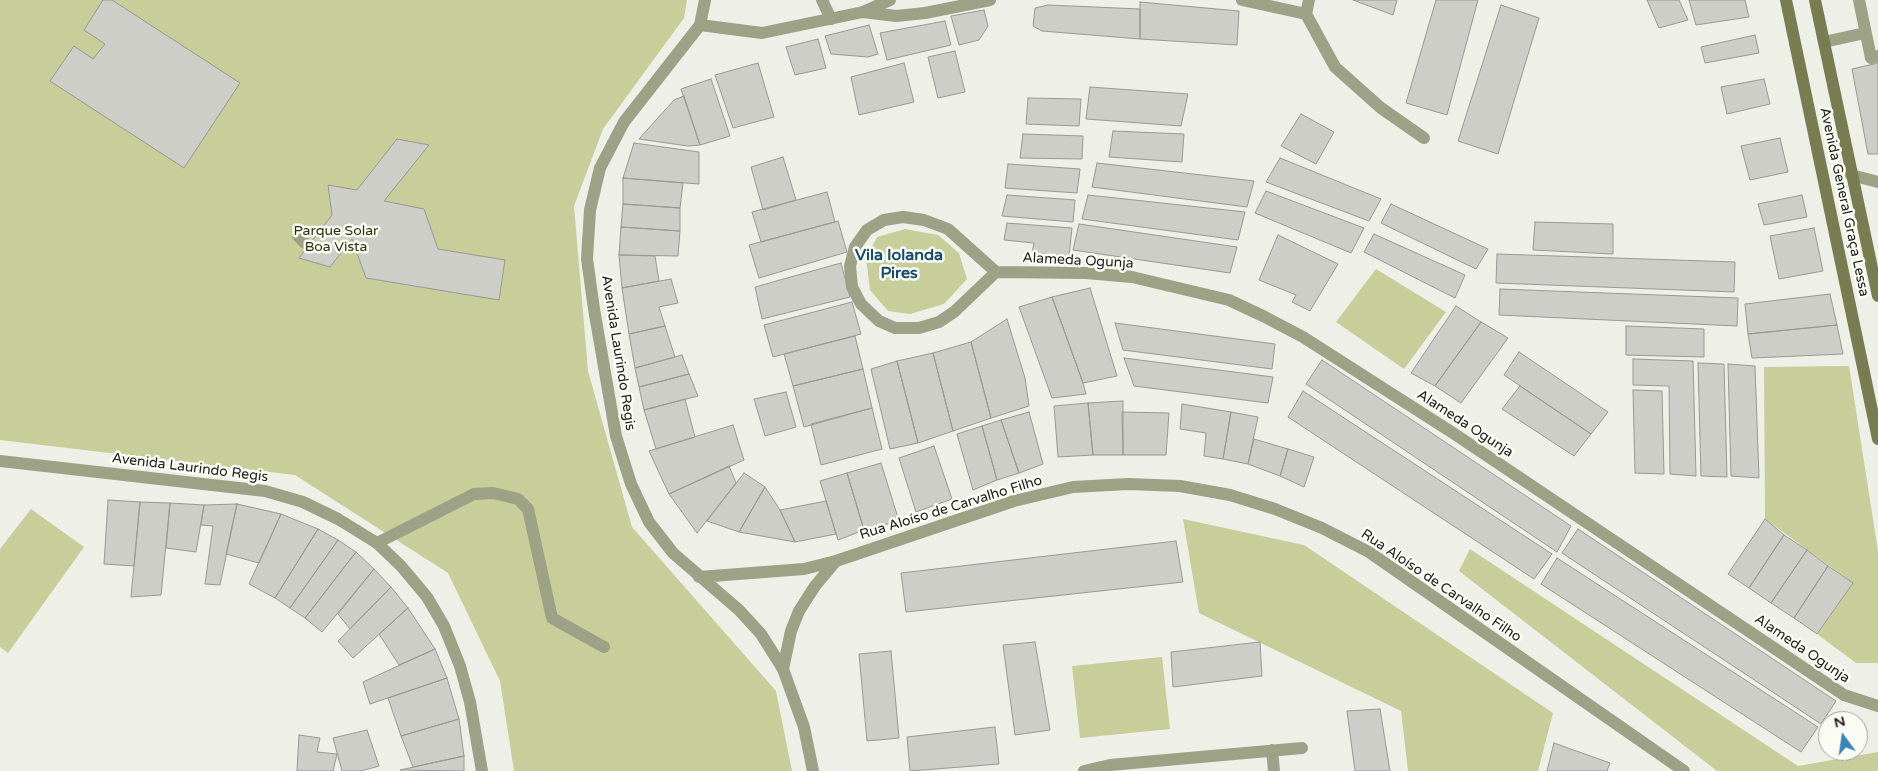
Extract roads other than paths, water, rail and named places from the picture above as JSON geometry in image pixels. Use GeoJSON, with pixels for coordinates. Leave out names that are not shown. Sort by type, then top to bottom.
{"type":"FeatureCollection","features":[{"type":"Feature","properties":{"kind":"main road","name":"Avenida General Graça Lessa"},"geometry":{"type":"LineString","coordinates":[[1786,0],[1878,439]]}},
{"type":"Feature","properties":{"kind":"main road","name":"Avenida General Graça Lessa"},"geometry":{"type":"LineString","coordinates":[[1815,0],[1851,174],[1877,287]]}},
{"type":"Feature","properties":{"kind":"street","name":"Avenida Laurindo Regis"},"geometry":{"type":"LineString","coordinates":[[705,0],[700,25],[624,122],[600,168],[590,210],[588,259],[607,393],[616,436],[631,484],[649,522],[673,553],[739,610],[761,634],[783,668],[804,727],[813,771]]}},
{"type":"Feature","properties":{"kind":"street"},"geometry":{"type":"LineString","coordinates":[[822,0],[831,19]]}},
{"type":"Feature","properties":{"kind":"street"},"geometry":{"type":"LineString","coordinates":[[700,25],[762,32],[863,12],[890,0]]}},
{"type":"Feature","properties":{"kind":"street"},"geometry":{"type":"LineString","coordinates":[[863,12],[896,16],[990,0]]}},
{"type":"Feature","properties":{"kind":"street"},"geometry":{"type":"LineString","coordinates":[[1242,0],[1306,14]]}},
{"type":"Feature","properties":{"kind":"street"},"geometry":{"type":"LineString","coordinates":[[1309,0],[1306,14],[1335,67],[1381,108],[1424,138]]}},
{"type":"Feature","properties":{"kind":"street"},"geometry":{"type":"LineString","coordinates":[[1858,0],[1871,58],[1878,56]]}},
{"type":"Feature","properties":{"kind":"street"},"geometry":{"type":"LineString","coordinates":[[1824,42],[1866,32]]}},
{"type":"Feature","properties":{"kind":"street"},"geometry":{"type":"LineString","coordinates":[[1851,174],[1878,182]]}},
{"type":"Feature","properties":{"kind":"street"},"geometry":{"type":"LineString","coordinates":[[903,217],[924,220],[948,230],[996,272],[954,312],[939,322],[920,328],[895,328],[879,321],[861,304],[852,287],[850,266],[855,247],[867,230],[884,220],[903,217]]}},
{"type":"Feature","properties":{"kind":"street","name":"Alameda Ogunja"},"geometry":{"type":"LineString","coordinates":[[996,272],[1086,273],[1132,277],[1229,300],[1263,316],[1303,337],[1454,433],[1844,695],[1878,706]]}},
{"type":"Feature","properties":{"kind":"street","name":"Avenida Laurindo Regis"},"geometry":{"type":"LineString","coordinates":[[1,464],[265,491],[303,502],[338,519],[377,543],[401,566],[427,597],[444,626],[460,666],[470,702],[482,771]]}},
{"type":"Feature","properties":{"kind":"street","name":"Rua Aloíso de Carvalho Filho"},"geometry":{"type":"LineString","coordinates":[[699,577],[804,569],[836,561],[1014,501],[1073,487],[1128,484],[1180,486],[1230,495],[1275,508],[1322,528],[1369,552],[1684,771]]}},
{"type":"Feature","properties":{"kind":"street"},"geometry":{"type":"LineString","coordinates":[[377,543],[474,494],[493,493],[518,499],[528,509],[552,618],[604,647]]}},
{"type":"Feature","properties":{"kind":"street"},"geometry":{"type":"LineString","coordinates":[[783,668],[791,631],[799,611],[815,586],[836,561]]}},
{"type":"Feature","properties":{"kind":"street"},"geometry":{"type":"LineString","coordinates":[[1084,771],[1110,765],[1302,748]]}},
{"type":"Feature","properties":{"kind":"street"},"geometry":{"type":"LineString","coordinates":[[1272,750],[1274,771]]}},
{"type":"Feature","properties":{"kind":"district","name":"Vila Iolanda Pires"},"geometry":{"type":"Point","coordinates":[899,265]}},
{"type":"Feature","properties":{"kind":"park label","name":"Parque Solar Boa Vista"},"geometry":{"type":"Point","coordinates":[336,240]}}]}
